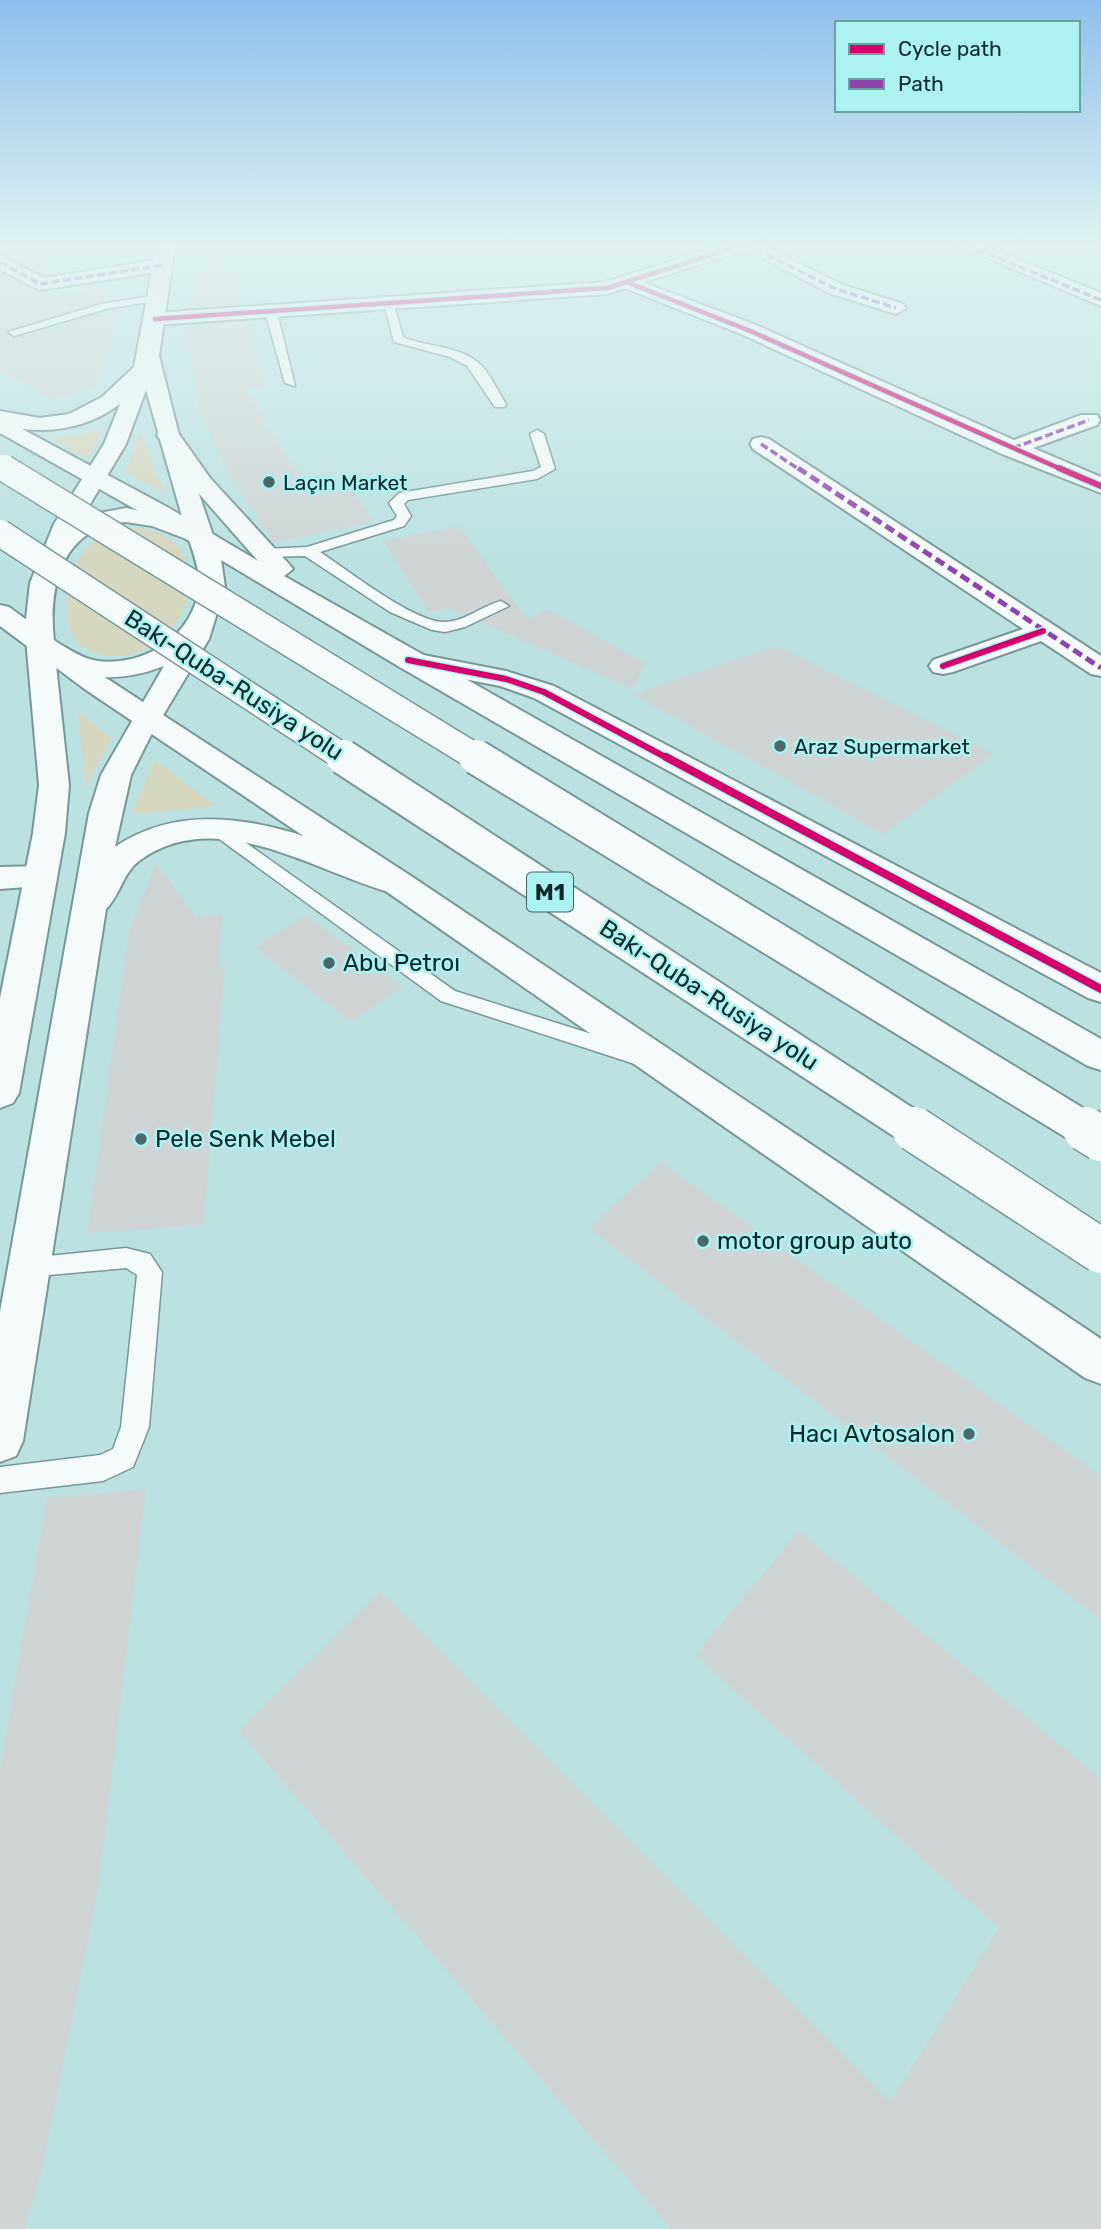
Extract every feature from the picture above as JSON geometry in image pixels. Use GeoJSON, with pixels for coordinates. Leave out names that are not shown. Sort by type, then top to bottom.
{"type":"FeatureCollection","features":[{"type":"Feature","properties":{"kind":"main road"},"geometry":{"type":"LineString","coordinates":[[0,1093],[54,785],[39,606],[47,568],[66,524],[115,444],[150,349]]}},
{"type":"Feature","properties":{"kind":"main road"},"geometry":{"type":"LineString","coordinates":[[789,349],[1010,449],[1101,486]]}},
{"type":"Feature","properties":{"kind":"main road"},"geometry":{"type":"LineString","coordinates":[[0,418],[36,426],[82,418],[114,400],[149,356]]}},
{"type":"Feature","properties":{"kind":"main road"},"geometry":{"type":"LineString","coordinates":[[0,1441],[105,813],[116,775],[189,652],[203,621],[212,587],[208,559],[168,435],[149,356]]}},
{"type":"Feature","properties":{"kind":"main road"},"geometry":{"type":"LineString","coordinates":[[1010,449],[1089,421]]}},
{"type":"Feature","properties":{"kind":"main road"},"geometry":{"type":"LineString","coordinates":[[0,424],[1101,1056]]}},
{"type":"Feature","properties":{"kind":"main road"},"geometry":{"type":"LineString","coordinates":[[168,435],[202,483],[265,553],[329,611]]}},
{"type":"Feature","properties":{"kind":"main road"},"geometry":{"type":"LineString","coordinates":[[761,444],[1101,668]]}},
{"type":"Feature","properties":{"kind":"main road"},"geometry":{"type":"LineString","coordinates":[[0,466],[1101,1139]]}},
{"type":"Feature","properties":{"kind":"main road"},"geometry":{"type":"LineString","coordinates":[[47,568],[61,544],[77,529],[116,515],[157,517],[200,537]]}},
{"type":"Feature","properties":{"kind":"main road","name":"Bakı-Quba-Rusiya yolu"},"geometry":{"type":"LineString","coordinates":[[0,533],[1101,1251]]}},
{"type":"Feature","properties":{"kind":"main road"},"geometry":{"type":"LineString","coordinates":[[0,612],[41,645],[402,886],[1101,1364]]}},
{"type":"Feature","properties":{"kind":"main road"},"geometry":{"type":"LineString","coordinates":[[41,645],[87,667],[131,667],[173,651],[192,635],[203,621]]}},
{"type":"Feature","properties":{"kind":"main road"},"geometry":{"type":"LineString","coordinates":[[943,666],[1043,631]]}},
{"type":"Feature","properties":{"kind":"main road"},"geometry":{"type":"LineString","coordinates":[[408,660],[506,679],[544,692],[1101,989]]}},
{"type":"Feature","properties":{"kind":"main road"},"geometry":{"type":"LineString","coordinates":[[84,927],[107,876],[127,853],[154,840],[180,833],[218,829],[264,834],[402,886]]}},
{"type":"Feature","properties":{"kind":"main road"},"geometry":{"type":"LineString","coordinates":[[0,878],[40,877]]}},
{"type":"Feature","properties":{"kind":"lane"},"geometry":{"type":"LineString","coordinates":[[281,349],[291,383]]}},
{"type":"Feature","properties":{"kind":"lane"},"geometry":{"type":"LineString","coordinates":[[424,349],[466,360],[474,365],[500,404]]}},
{"type":"Feature","properties":{"kind":"lane"},"geometry":{"type":"LineString","coordinates":[[265,553],[308,551],[399,523],[404,516],[396,503],[404,496],[537,475],[548,469],[537,434]]}},
{"type":"Feature","properties":{"kind":"lane"},"geometry":{"type":"LineString","coordinates":[[308,551],[391,605],[429,625],[444,627],[501,606]]}},
{"type":"Feature","properties":{"kind":"lane"},"geometry":{"type":"LineString","coordinates":[[218,829],[448,996],[664,1065]]}},
{"type":"Feature","properties":{"kind":"lane"},"geometry":{"type":"LineString","coordinates":[[0,1480],[103,1468],[123,1458],[135,1427],[149,1272],[141,1261],[126,1258],[28,1266]]}},
{"type":"Feature","properties":{"kind":"green space"},"geometry":{"type":"Polygon","coordinates":[[[103,430],[87,458],[51,440],[103,430]]]}},
{"type":"Feature","properties":{"kind":"green space"},"geometry":{"type":"Polygon","coordinates":[[[140,432],[165,493],[125,472],[140,432]]]}},
{"type":"Feature","properties":{"kind":"green space"},"geometry":{"type":"Polygon","coordinates":[[[131,527],[163,535],[181,552],[189,574],[186,599],[175,623],[156,642],[131,654],[101,655],[85,649],[74,637],[67,604],[70,586],[75,569],[92,542],[110,532],[131,527]]]}},
{"type":"Feature","properties":{"kind":"green space"},"geometry":{"type":"Polygon","coordinates":[[[78,711],[111,738],[86,788],[78,711]]]}},
{"type":"Feature","properties":{"kind":"green space"},"geometry":{"type":"Polygon","coordinates":[[[155,760],[216,806],[131,814],[155,760]]]}},
{"type":"Feature","properties":{"kind":"building"},"geometry":{"type":"Polygon","coordinates":[[[0,349],[107,349],[97,386],[53,400],[0,369],[0,349]]]}},
{"type":"Feature","properties":{"kind":"building"},"geometry":{"type":"Polygon","coordinates":[[[190,349],[255,349],[266,386],[245,388],[287,458],[317,494],[351,488],[373,521],[274,543],[226,469],[200,414],[190,349]]]}},
{"type":"Feature","properties":{"kind":"building"},"geometry":{"type":"Polygon","coordinates":[[[459,526],[527,619],[549,610],[646,663],[633,689],[481,622],[511,607],[502,599],[464,615],[449,608],[429,612],[383,541],[459,526]]]}},
{"type":"Feature","properties":{"kind":"building"},"geometry":{"type":"Polygon","coordinates":[[[777,646],[994,754],[884,834],[633,694],[777,646]]]}},
{"type":"Feature","properties":{"kind":"building"},"geometry":{"type":"Polygon","coordinates":[[[156,863],[196,917],[223,915],[218,970],[225,966],[204,1225],[87,1233],[129,932],[156,863]]]}},
{"type":"Feature","properties":{"kind":"building"},"geometry":{"type":"Polygon","coordinates":[[[306,915],[403,987],[351,1022],[255,947],[306,915]]]}},
{"type":"Feature","properties":{"kind":"building"},"geometry":{"type":"Polygon","coordinates":[[[661,1162],[1101,1476],[1101,1620],[589,1228],[661,1162]]]}},
{"type":"Feature","properties":{"kind":"building"},"geometry":{"type":"Polygon","coordinates":[[[146,1490],[99,1885],[42,2170],[25,2229],[0,2229],[0,1769],[47,1497],[146,1490]]]}},
{"type":"Feature","properties":{"kind":"building"},"geometry":{"type":"Polygon","coordinates":[[[799,1531],[1101,1778],[1101,2229],[671,2229],[239,1731],[381,1591],[890,2102],[999,1928],[695,1655],[799,1531]]]}},
{"type":"Feature","properties":{"kind":"marked path"},"geometry":{"type":"LineString","coordinates":[[1013,448],[1089,420]]}},
{"type":"Feature","properties":{"kind":"marked path"},"geometry":{"type":"LineString","coordinates":[[761,444],[1101,668]]}},
{"type":"Feature","properties":{"kind":"cycle path"},"geometry":{"type":"LineString","coordinates":[[793,349],[1101,486]]}},
{"type":"Feature","properties":{"kind":"cycle path"},"geometry":{"type":"LineString","coordinates":[[943,666],[1043,631]]}},
{"type":"Feature","properties":{"kind":"cycle path"},"geometry":{"type":"LineString","coordinates":[[408,660],[506,679],[544,692],[1101,989]]}},
{"type":"Feature","properties":{"kind":"place","name":"Laçın Market"},"geometry":{"type":"Point","coordinates":[269,482]}},
{"type":"Feature","properties":{"kind":"place","name":"Araz Supermarket"},"geometry":{"type":"Point","coordinates":[780,746]}},
{"type":"Feature","properties":{"kind":"place","name":"Abu Petroı"},"geometry":{"type":"Point","coordinates":[329,963]}},
{"type":"Feature","properties":{"kind":"place","name":"Pele Senk Mebel"},"geometry":{"type":"Point","coordinates":[141,1139]}},
{"type":"Feature","properties":{"kind":"place","name":"motor group auto"},"geometry":{"type":"Point","coordinates":[703,1241]}},
{"type":"Feature","properties":{"kind":"place","name":"Hacı Avtosalon"},"geometry":{"type":"Point","coordinates":[969,1434]}}]}
